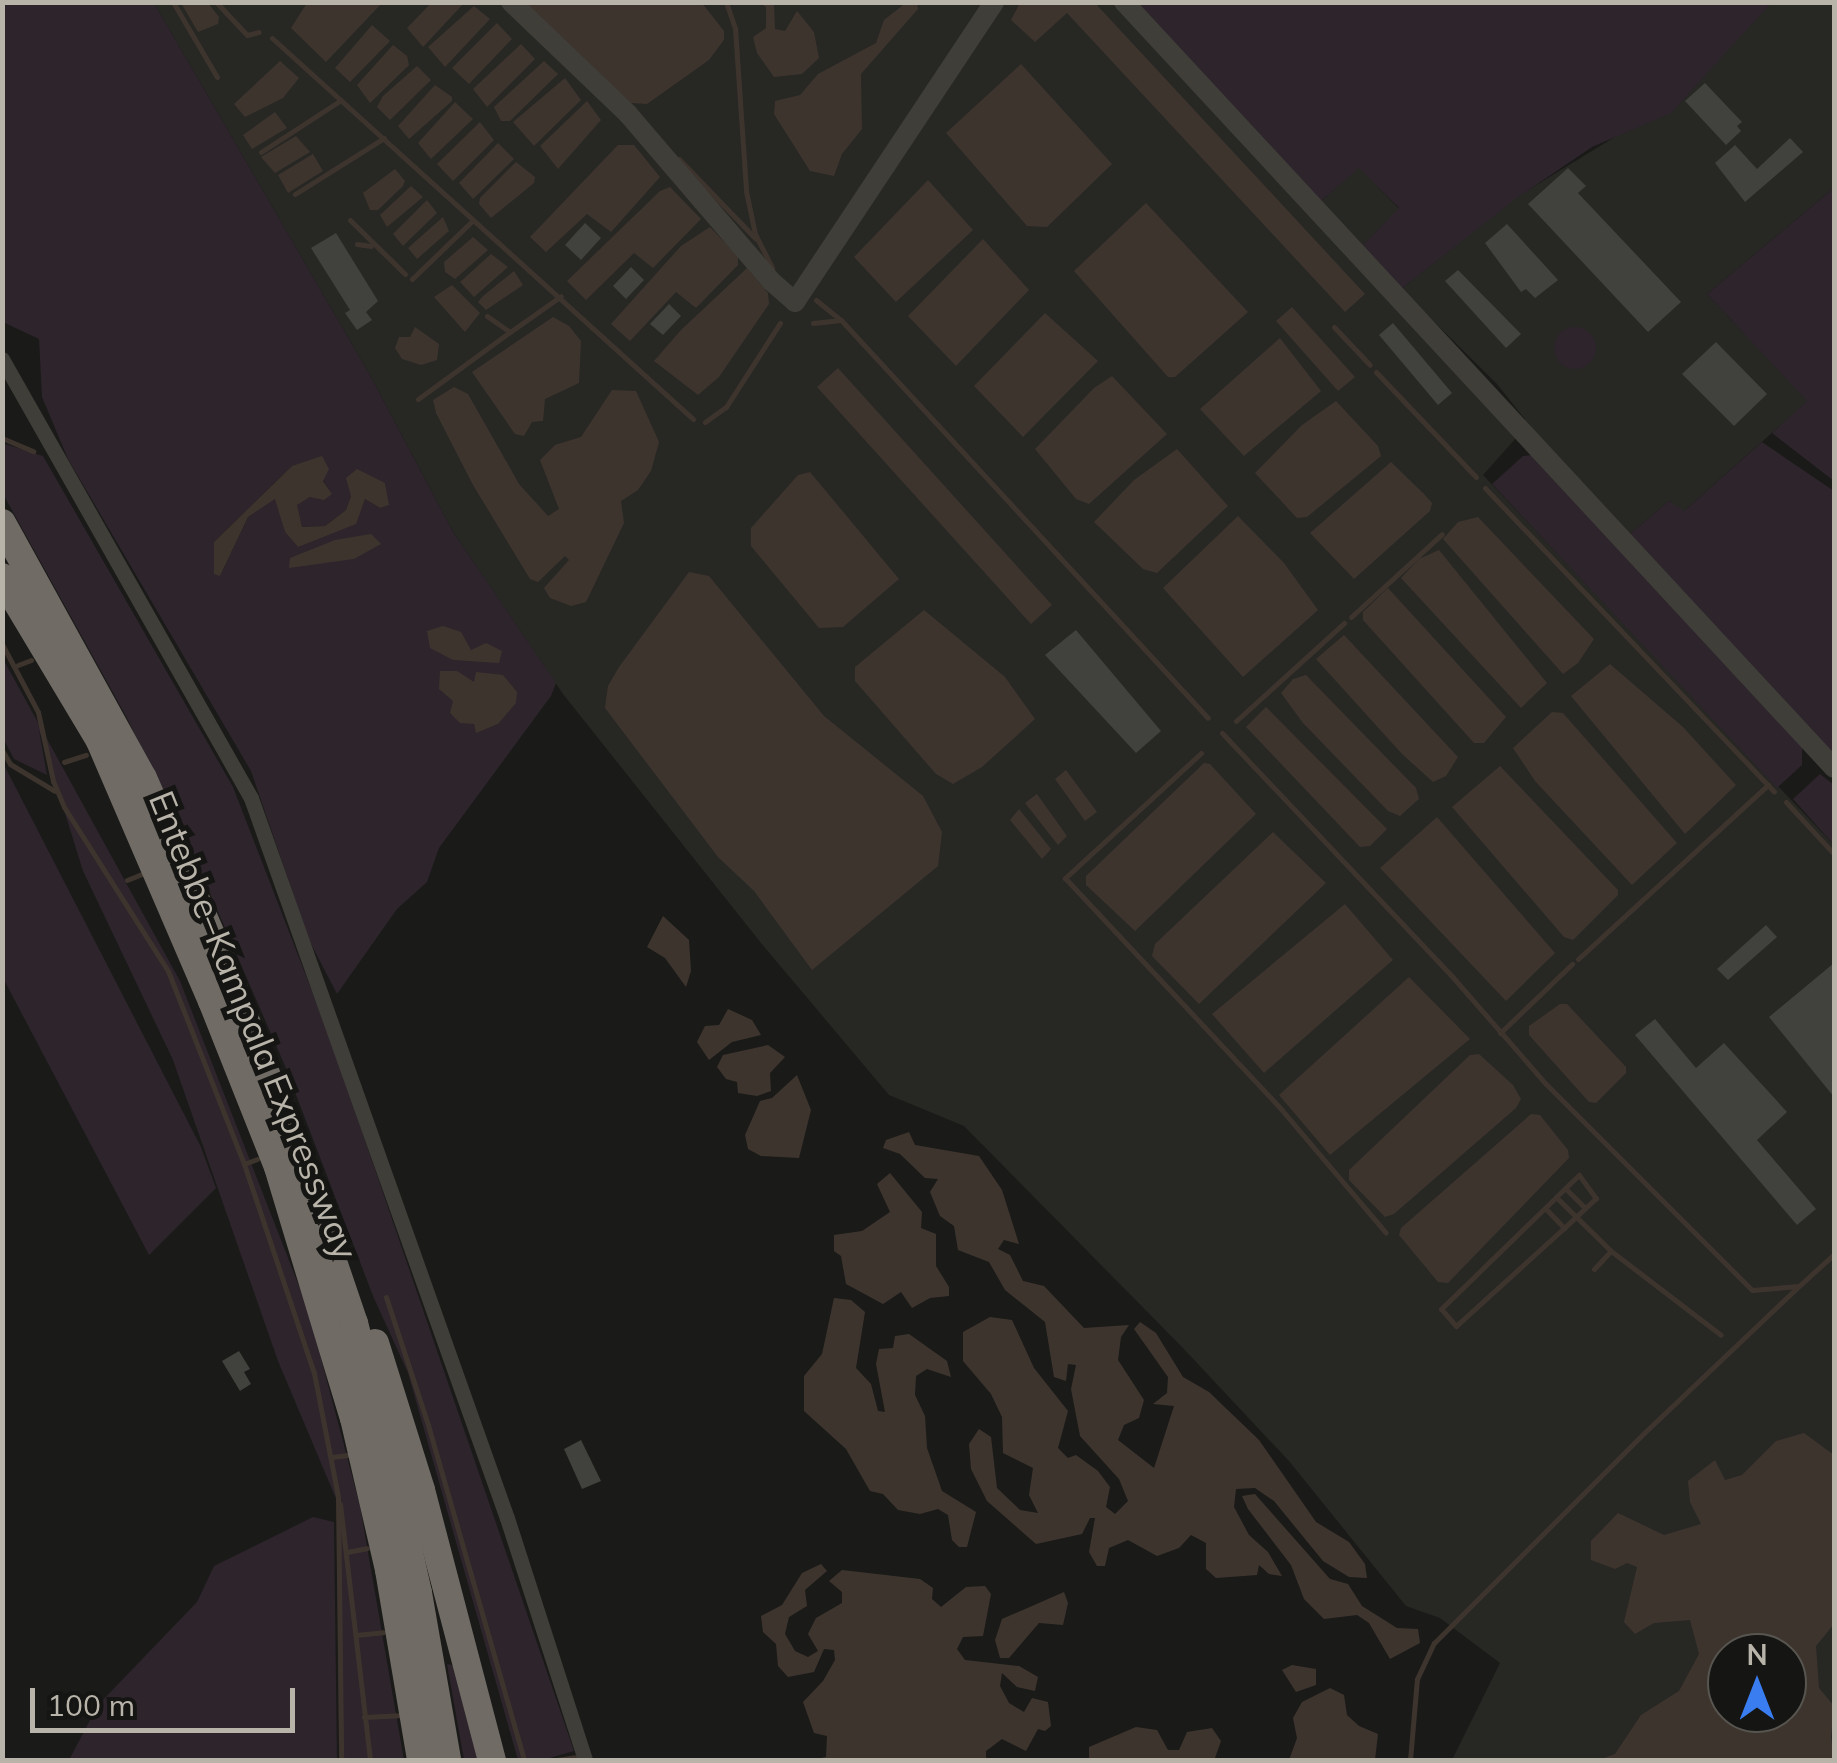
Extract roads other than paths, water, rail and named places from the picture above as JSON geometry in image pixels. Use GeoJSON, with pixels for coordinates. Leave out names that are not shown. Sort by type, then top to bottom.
{"type":"FeatureCollection","features":[{"type":"Feature","properties":{"kind":"highway"},"geometry":{"type":"LineString","coordinates":[[2,523],[143,778],[211,932],[294,1144],[354,1323],[390,1463],[447,1760]]}},
{"type":"Feature","properties":{"kind":"highway","name":"Entebbe–Kampala Expressway"},"geometry":{"type":"LineString","coordinates":[[2,576],[100,741],[212,1000],[278,1167],[320,1296],[359,1438],[389,1570],[421,1760]]}},
{"type":"Feature","properties":{"kind":"highway"},"geometry":{"type":"LineString","coordinates":[[294,1144],[309,1161],[393,1392],[492,1760]]}},
{"type":"Feature","properties":{"kind":"street"},"geometry":{"type":"LineString","coordinates":[[510,2],[628,114],[771,281],[795,302],[994,2]]}},
{"type":"Feature","properties":{"kind":"street"},"geometry":{"type":"LineString","coordinates":[[1124,2],[1834,768]]}},
{"type":"Feature","properties":{"kind":"street"},"geometry":{"type":"LineString","coordinates":[[2,359],[251,798],[507,1518],[585,1760]]}},
{"type":"Feature","properties":{"kind":"waterway"},"geometry":{"type":"LineString","coordinates":[[173,2],[217,77]]}},
{"type":"Feature","properties":{"kind":"waterway"},"geometry":{"type":"LineString","coordinates":[[216,2],[247,35],[259,32]]}},
{"type":"Feature","properties":{"kind":"waterway"},"geometry":{"type":"LineString","coordinates":[[726,2],[735,28],[746,191],[755,234],[772,268]]}},
{"type":"Feature","properties":{"kind":"waterway"},"geometry":{"type":"LineString","coordinates":[[272,38],[693,419]]}},
{"type":"Feature","properties":{"kind":"waterway"},"geometry":{"type":"LineString","coordinates":[[261,152],[341,100]]}},
{"type":"Feature","properties":{"kind":"waterway"},"geometry":{"type":"LineString","coordinates":[[295,194],[384,138]]}},
{"type":"Feature","properties":{"kind":"waterway"},"geometry":{"type":"LineString","coordinates":[[679,159],[755,238]]}},
{"type":"Feature","properties":{"kind":"waterway"},"geometry":{"type":"LineString","coordinates":[[350,220],[405,274]]}},
{"type":"Feature","properties":{"kind":"waterway"},"geometry":{"type":"LineString","coordinates":[[412,279],[471,222]]}},
{"type":"Feature","properties":{"kind":"waterway"},"geometry":{"type":"LineString","coordinates":[[357,244],[371,246]]}},
{"type":"Feature","properties":{"kind":"waterway"},"geometry":{"type":"LineString","coordinates":[[487,316],[510,332],[561,296]]}},
{"type":"Feature","properties":{"kind":"waterway"},"geometry":{"type":"LineString","coordinates":[[816,300],[841,320],[1208,718]]}},
{"type":"Feature","properties":{"kind":"waterway"},"geometry":{"type":"LineString","coordinates":[[813,323],[841,320]]}},
{"type":"Feature","properties":{"kind":"waterway"},"geometry":{"type":"LineString","coordinates":[[705,422],[726,407],[780,323]]}},
{"type":"Feature","properties":{"kind":"waterway"},"geometry":{"type":"LineString","coordinates":[[1334,327],[1370,365]]}},
{"type":"Feature","properties":{"kind":"waterway"},"geometry":{"type":"LineString","coordinates":[[418,399],[510,332]]}},
{"type":"Feature","properties":{"kind":"waterway"},"geometry":{"type":"LineString","coordinates":[[1376,372],[1476,477]]}},
{"type":"Feature","properties":{"kind":"waterway"},"geometry":{"type":"LineString","coordinates":[[2,438],[33,451]]}},
{"type":"Feature","properties":{"kind":"waterway"},"geometry":{"type":"LineString","coordinates":[[1485,488],[1774,792]]}},
{"type":"Feature","properties":{"kind":"waterway"},"geometry":{"type":"LineString","coordinates":[[1351,617],[1442,534]]}},
{"type":"Feature","properties":{"kind":"waterway"},"geometry":{"type":"LineString","coordinates":[[1236,721],[1344,623]]}},
{"type":"Feature","properties":{"kind":"waterway"},"geometry":{"type":"LineString","coordinates":[[2,644],[38,712],[53,781],[64,807],[168,971],[244,1164],[314,1373],[338,1497],[341,1760]]}},
{"type":"Feature","properties":{"kind":"waterway"},"geometry":{"type":"LineString","coordinates":[[18,665],[31,660]]}},
{"type":"Feature","properties":{"kind":"waterway"},"geometry":{"type":"LineString","coordinates":[[1222,733],[1450,974],[1546,1084],[1752,1290],[1799,1286],[1834,1254]]}},
{"type":"Feature","properties":{"kind":"waterway"},"geometry":{"type":"LineString","coordinates":[[2,750],[10,764],[55,791]]}},
{"type":"Feature","properties":{"kind":"waterway"},"geometry":{"type":"LineString","coordinates":[[1201,753],[1065,878],[1281,1109],[1386,1233]]}},
{"type":"Feature","properties":{"kind":"waterway"},"geometry":{"type":"LineString","coordinates":[[64,762],[86,755]]}},
{"type":"Feature","properties":{"kind":"waterway"},"geometry":{"type":"LineString","coordinates":[[1578,959],[1768,785]]}},
{"type":"Feature","properties":{"kind":"waterway"},"geometry":{"type":"LineString","coordinates":[[1786,802],[1834,854]]}},
{"type":"Feature","properties":{"kind":"waterway"},"geometry":{"type":"LineString","coordinates":[[127,880],[144,873]]}},
{"type":"Feature","properties":{"kind":"waterway"},"geometry":{"type":"LineString","coordinates":[[1500,1033],[1572,964]]}},
{"type":"Feature","properties":{"kind":"waterway"},"geometry":{"type":"LineString","coordinates":[[244,1164],[257,1159]]}},
{"type":"Feature","properties":{"kind":"waterway"},"geometry":{"type":"LineString","coordinates":[[1545,1208],[1564,1228],[1456,1326],[1441,1309],[1556,1197],[1579,1175],[1596,1198],[1564,1228]]}},
{"type":"Feature","properties":{"kind":"waterway"},"geometry":{"type":"LineString","coordinates":[[1566,1189],[1585,1208]]}},
{"type":"Feature","properties":{"kind":"waterway"},"geometry":{"type":"LineString","coordinates":[[1556,1197],[1611,1251],[1721,1335]]}},
{"type":"Feature","properties":{"kind":"waterway"},"geometry":{"type":"LineString","coordinates":[[1594,1269],[1611,1251]]}},
{"type":"Feature","properties":{"kind":"waterway"},"geometry":{"type":"LineString","coordinates":[[1410,1760],[1417,1679],[1434,1643],[1644,1433],[1797,1288]]}},
{"type":"Feature","properties":{"kind":"waterway"},"geometry":{"type":"LineString","coordinates":[[386,1297],[428,1425],[524,1760]]}},
{"type":"Feature","properties":{"kind":"waterway"},"geometry":{"type":"LineString","coordinates":[[332,1457],[348,1455]]}},
{"type":"Feature","properties":{"kind":"waterway"},"geometry":{"type":"LineString","coordinates":[[340,1504],[370,1760]]}},
{"type":"Feature","properties":{"kind":"waterway"},"geometry":{"type":"LineString","coordinates":[[347,1552],[367,1548]]}},
{"type":"Feature","properties":{"kind":"waterway"},"geometry":{"type":"LineString","coordinates":[[356,1635],[383,1632]]}},
{"type":"Feature","properties":{"kind":"waterway"},"geometry":{"type":"LineString","coordinates":[[364,1717],[399,1715]]}},
{"type":"Feature","properties":{"kind":"waterway"},"geometry":{"type":"LineString","coordinates":[[557,1760],[575,1757]]}}]}
